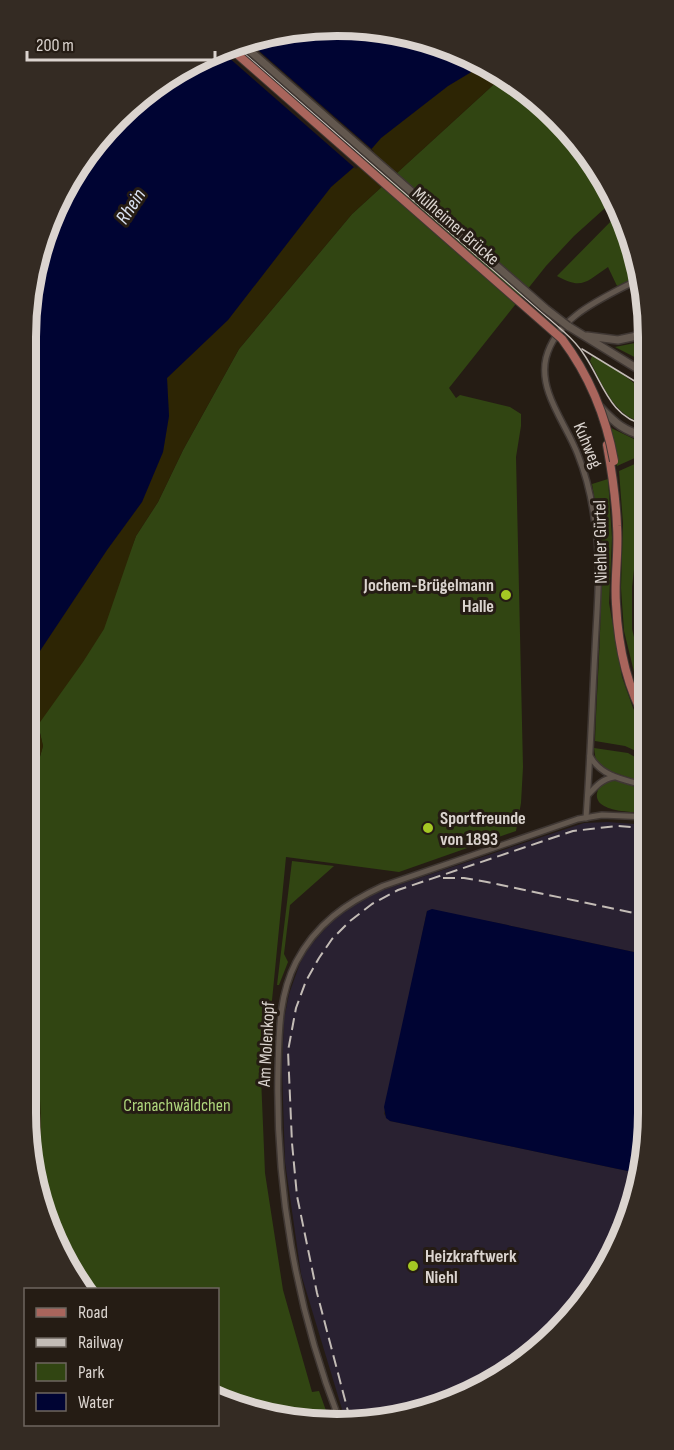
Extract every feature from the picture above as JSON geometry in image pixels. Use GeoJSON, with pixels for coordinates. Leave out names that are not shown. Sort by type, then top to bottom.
{"type":"FeatureCollection","features":[{"type":"Feature","properties":{"kind":"main road","name":"Mülheimer Brücke"},"geometry":{"type":"LineString","coordinates":[[247,50],[546,309],[578,333],[590,339]]}},
{"type":"Feature","properties":{"kind":"main road","name":"Mülheimer Brücke"},"geometry":{"type":"LineString","coordinates":[[235,54],[539,321],[561,341],[577,363]]}},
{"type":"Feature","properties":{"kind":"main road","name":"Mülheimer Brücke"},"geometry":{"type":"LineString","coordinates":[[235,54],[562,339],[589,380],[610,438],[614,460]]}},
{"type":"Feature","properties":{"kind":"main road"},"geometry":{"type":"LineString","coordinates":[[590,339],[618,340],[638,336]]}},
{"type":"Feature","properties":{"kind":"main road"},"geometry":{"type":"LineString","coordinates":[[590,339],[638,369]]}},
{"type":"Feature","properties":{"kind":"main road","name":"Niehler Gürtel"},"geometry":{"type":"LineString","coordinates":[[577,363],[604,430],[615,477],[621,526],[618,588],[621,630],[638,698]]}},
{"type":"Feature","properties":{"kind":"main road"},"geometry":{"type":"LineString","coordinates":[[598,405],[615,423],[638,434]]}},
{"type":"Feature","properties":{"kind":"main road","name":"Niehler Gürtel"},"geometry":{"type":"LineString","coordinates":[[614,460],[618,527],[616,604],[619,634],[632,691],[638,703]]}},
{"type":"Feature","properties":{"kind":"street","name":"Kuhweg"},"geometry":{"type":"LineString","coordinates":[[586,818],[599,588],[597,535],[587,481],[575,448],[548,391],[544,366],[551,344],[575,316],[633,282]]}},
{"type":"Feature","properties":{"kind":"street"},"geometry":{"type":"LineString","coordinates":[[590,756],[595,765],[615,777],[638,783]]}},
{"type":"Feature","properties":{"kind":"street"},"geometry":{"type":"LineString","coordinates":[[587,796],[599,783],[607,778],[615,777]]}},
{"type":"Feature","properties":{"kind":"street","name":"Am Molenkopf"},"geometry":{"type":"LineString","coordinates":[[337,1414],[299,1288],[281,1169],[278,1126],[280,1019],[284,993],[295,963],[319,928],[345,905],[383,886],[586,818],[638,817]]}},
{"type":"Feature","properties":{"kind":"shaded area"},"geometry":{"type":"Polygon","coordinates":[[[584,823],[638,824],[638,953],[498,923],[427,911],[384,1114],[390,1121],[632,1172],[615,1228],[598,1264],[576,1296],[550,1326],[504,1363],[470,1383],[415,1404],[343,1414],[301,1274],[285,1162],[282,1069],[284,1019],[289,994],[300,963],[309,947],[332,921],[377,892],[584,823]]]}},
{"type":"Feature","properties":{"kind":"green space","name":"Cranachwäldchen"},"geometry":{"type":"Polygon","coordinates":[[[497,82],[520,98],[550,124],[576,154],[598,186],[608,206],[574,236],[546,266],[449,388],[456,398],[460,395],[510,407],[521,414],[516,457],[523,767],[521,803],[516,831],[399,872],[286,857],[270,1021],[262,1022],[261,1077],[265,1173],[283,1290],[312,1392],[319,1391],[327,1414],[259,1404],[219,1390],[219,1288],[92,1288],[67,1246],[46,1191],[38,1139],[41,1137],[40,1100],[36,1091],[36,770],[43,746],[38,724],[122,572],[136,536],[158,502],[183,450],[239,349],[352,214],[497,82]]]}},
{"type":"Feature","properties":{"kind":"green space"},"geometry":{"type":"Polygon","coordinates":[[[613,219],[628,259],[632,279],[617,286],[608,267],[584,282],[572,283],[557,276],[613,219]]]}},
{"type":"Feature","properties":{"kind":"green space"},"geometry":{"type":"Polygon","coordinates":[[[638,342],[638,359],[615,347],[638,342]]]}},
{"type":"Feature","properties":{"kind":"green space"},"geometry":{"type":"Polygon","coordinates":[[[592,356],[638,386],[638,421],[618,408],[605,390],[590,361],[592,356]]]}},
{"type":"Feature","properties":{"kind":"green space"},"geometry":{"type":"Polygon","coordinates":[[[609,427],[638,440],[638,457],[617,466],[609,427]]]}},
{"type":"Feature","properties":{"kind":"green space"},"geometry":{"type":"Polygon","coordinates":[[[638,463],[638,545],[632,587],[632,629],[638,653],[638,685],[624,631],[621,588],[623,523],[619,471],[638,463]]]}},
{"type":"Feature","properties":{"kind":"green space"},"geometry":{"type":"Polygon","coordinates":[[[608,479],[612,538],[609,603],[622,677],[638,717],[638,752],[625,746],[595,741],[601,580],[597,516],[592,484],[608,479]]]}},
{"type":"Feature","properties":{"kind":"green space"},"geometry":{"type":"Polygon","coordinates":[[[594,748],[628,753],[638,759],[638,781],[607,770],[596,762],[594,748]]]}},
{"type":"Feature","properties":{"kind":"green space"},"geometry":{"type":"Polygon","coordinates":[[[614,780],[638,788],[638,812],[615,810],[600,803],[597,798],[598,790],[605,783],[614,780]]]}},
{"type":"Feature","properties":{"kind":"green space"},"geometry":{"type":"Polygon","coordinates":[[[292,861],[334,866],[290,905],[284,954],[288,962],[279,985],[277,985],[292,861]]]}},
{"type":"Feature","properties":{"kind":"sand"},"geometry":{"type":"Polygon","coordinates":[[[475,70],[497,82],[352,214],[239,349],[183,450],[158,502],[136,536],[104,629],[38,725],[43,746],[36,770],[36,657],[142,502],[163,452],[169,416],[167,378],[228,320],[331,187],[361,161],[381,138],[448,86],[475,70]]]}},
{"type":"Feature","properties":{"kind":"sand"},"geometry":{"type":"Polygon","coordinates":[[[36,1091],[40,1100],[41,1137],[38,1139],[36,1091]]]}},
{"type":"Feature","properties":{"kind":"water","name":"Rhein"},"geometry":{"type":"Polygon","coordinates":[[[317,37],[376,39],[415,46],[475,70],[448,86],[381,138],[361,161],[331,187],[228,320],[167,378],[169,416],[163,452],[142,502],[36,657],[36,337],[39,298],[46,259],[59,222],[76,186],[98,154],[124,124],[170,87],[204,67],[259,46],[317,37]]]}},
{"type":"Feature","properties":{"kind":"water"},"geometry":{"type":"Polygon","coordinates":[[[432,909],[638,953],[638,1113],[632,1172],[390,1121],[386,1118],[384,1107],[427,911],[432,909]]]}},
{"type":"Feature","properties":{"kind":"pier"},"geometry":{"type":"Polygon","coordinates":[[[255,47],[374,151],[356,169],[228,57],[255,47]]]}},
{"type":"Feature","properties":{"kind":"tram line"},"geometry":{"type":"LineString","coordinates":[[242,51],[575,342],[616,407],[624,415],[638,422]]}},
{"type":"Feature","properties":{"kind":"tram line"},"geometry":{"type":"LineString","coordinates":[[582,349],[638,383]]}},
{"type":"Feature","properties":{"kind":"tram line"},"geometry":{"type":"LineString","coordinates":[[638,568],[635,606],[638,645]]}},
{"type":"Feature","properties":{"kind":"railway"},"geometry":{"type":"LineString","coordinates":[[349,1413],[317,1293],[297,1196],[288,1051],[296,1008],[306,981],[332,939],[350,921],[372,904],[398,890],[573,831],[617,826],[638,827]]}},
{"type":"Feature","properties":{"kind":"railway"},"geometry":{"type":"LineString","coordinates":[[443,878],[464,878],[487,882],[638,914]]}},
{"type":"Feature","properties":{"kind":"place","name":"Jochem-Brügelmann Halle"},"geometry":{"type":"Point","coordinates":[506,595]}},
{"type":"Feature","properties":{"kind":"place","name":"Sportfreunde von 1893"},"geometry":{"type":"Point","coordinates":[428,828]}},
{"type":"Feature","properties":{"kind":"place","name":"Heizkraftwerk Niehl"},"geometry":{"type":"Point","coordinates":[413,1266]}}]}
